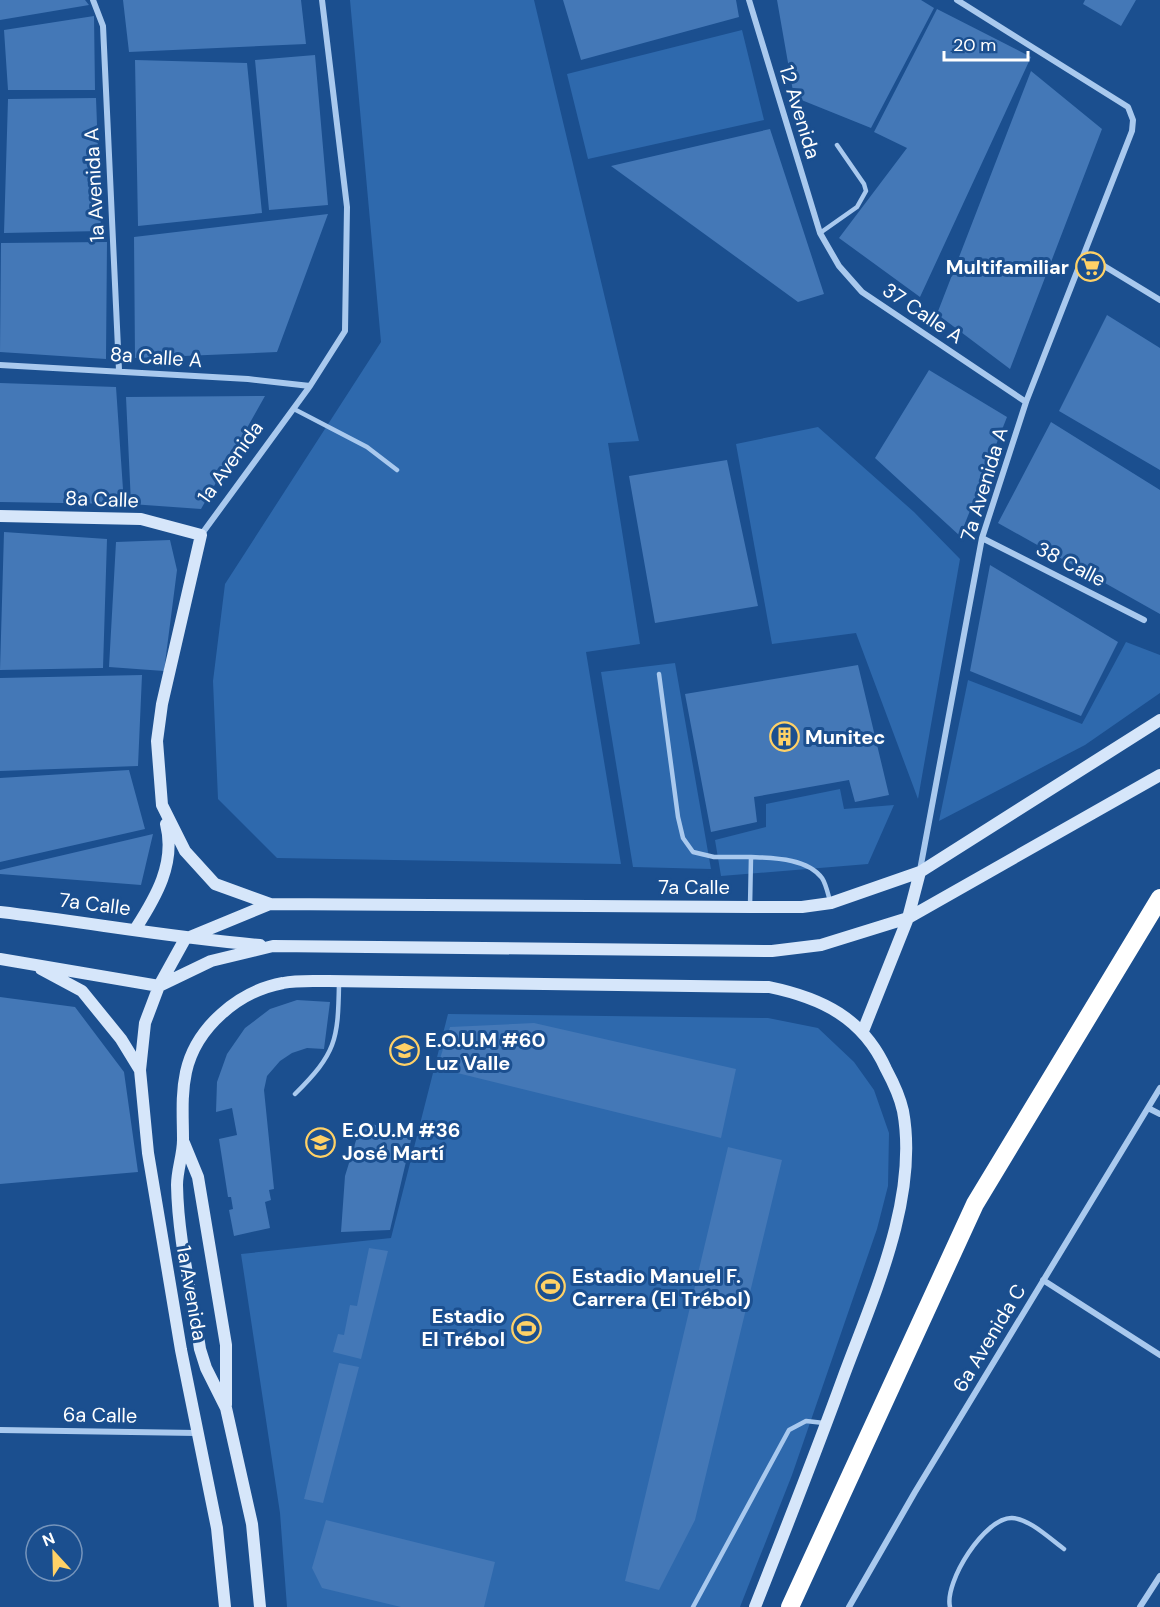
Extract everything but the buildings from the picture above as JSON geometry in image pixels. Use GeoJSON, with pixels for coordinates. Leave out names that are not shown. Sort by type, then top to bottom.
{"type":"FeatureCollection","features":[{"type":"Feature","properties":{"kind":"highway"},"geometry":{"type":"LineString","coordinates":[[790,1607],[975,1204],[1160,898]]}},
{"type":"Feature","properties":{"kind":"main road","name":"8a Calle"},"geometry":{"type":"LineString","coordinates":[[0,516],[141,519],[201,535]]}},
{"type":"Feature","properties":{"kind":"main road","name":"1a Avenida"},"geometry":{"type":"LineString","coordinates":[[201,535],[178,629],[161,713],[157,741],[162,805],[185,851],[215,884],[270,904]]}},
{"type":"Feature","properties":{"kind":"main road","name":"7a Calle"},"geometry":{"type":"LineString","coordinates":[[185,939],[270,904],[802,907],[831,903],[920,872],[1160,720]]}},
{"type":"Feature","properties":{"kind":"main road","name":"7a Calle"},"geometry":{"type":"LineString","coordinates":[[0,912],[136,928],[185,939],[273,946],[772,951],[821,945],[908,918],[1160,775]]}},
{"type":"Feature","properties":{"kind":"main road"},"geometry":{"type":"LineString","coordinates":[[136,928],[157,895],[167,866],[169,835],[162,805]]}},
{"type":"Feature","properties":{"kind":"main road"},"geometry":{"type":"LineString","coordinates":[[863,1031],[908,918],[920,872]]}},
{"type":"Feature","properties":{"kind":"main road"},"geometry":{"type":"LineString","coordinates":[[0,959],[159,986],[185,939]]}},
{"type":"Feature","properties":{"kind":"main road","name":"7a Calle"},"geometry":{"type":"LineString","coordinates":[[159,986],[211,961],[273,946]]}},
{"type":"Feature","properties":{"kind":"main road"},"geometry":{"type":"LineString","coordinates":[[29,963],[82,991],[121,1039],[140,1070]]}},
{"type":"Feature","properties":{"kind":"main road"},"geometry":{"type":"LineString","coordinates":[[226,1408],[206,1368],[200,1349],[177,1184],[183,1142],[182,1103],[187,1070],[193,1052],[210,1026],[233,1005],[265,988],[283,983],[339,981],[769,987],[792,992],[834,1009],[863,1031],[883,1062],[903,1109],[907,1172],[902,1203],[885,1258],[826,1424],[755,1607]]}},
{"type":"Feature","properties":{"kind":"main road","name":"1a Avenida"},"geometry":{"type":"LineString","coordinates":[[159,986],[145,1023],[140,1070],[148,1153],[181,1350],[217,1528],[225,1607]]}},
{"type":"Feature","properties":{"kind":"main road"},"geometry":{"type":"LineString","coordinates":[[183,1142],[198,1177],[226,1345],[226,1408],[252,1524],[260,1607]]}},
{"type":"Feature","properties":{"kind":"street","name":"1a Avenida A"},"geometry":{"type":"LineString","coordinates":[[93,0],[104,26],[119,370]]}},
{"type":"Feature","properties":{"kind":"street","name":"1a Avenida"},"geometry":{"type":"LineString","coordinates":[[201,535],[294,409],[342,337],[347,313],[347,207],[322,0]]}},
{"type":"Feature","properties":{"kind":"street","name":"12 Avenida"},"geometry":{"type":"LineString","coordinates":[[749,0],[820,233]]}},
{"type":"Feature","properties":{"kind":"street","name":"7a Avenida A"},"geometry":{"type":"LineString","coordinates":[[920,872],[982,538],[1026,402],[1086,255],[1132,130],[1133,120],[1128,107],[957,0]]}},
{"type":"Feature","properties":{"kind":"street","name":"37 Calle A"},"geometry":{"type":"LineString","coordinates":[[820,233],[839,266],[862,292],[1026,402]]}},
{"type":"Feature","properties":{"kind":"street"},"geometry":{"type":"LineString","coordinates":[[1086,255],[1160,300]]}},
{"type":"Feature","properties":{"kind":"street","name":"8a Calle A"},"geometry":{"type":"LineString","coordinates":[[0,365],[119,370],[310,386]]}},
{"type":"Feature","properties":{"kind":"street","name":"38 Calle"},"geometry":{"type":"LineString","coordinates":[[982,538],[1144,620]]}},
{"type":"Feature","properties":{"kind":"street","name":"6a Avenida C"},"geometry":{"type":"LineString","coordinates":[[849,1607],[1160,1088]]}},
{"type":"Feature","properties":{"kind":"street"},"geometry":{"type":"LineString","coordinates":[[1148,1108],[1160,1114]]}},
{"type":"Feature","properties":{"kind":"street"},"geometry":{"type":"LineString","coordinates":[[1043,1280],[1160,1355]]}},
{"type":"Feature","properties":{"kind":"street","name":"6a Calle"},"geometry":{"type":"LineString","coordinates":[[0,1430],[199,1433]]}},
{"type":"Feature","properties":{"kind":"street"},"geometry":{"type":"LineString","coordinates":[[1140,1607],[1160,1576]]}},
{"type":"Feature","properties":{"kind":"lane"},"geometry":{"type":"LineString","coordinates":[[820,233],[857,207],[866,191],[864,184],[837,145]]}},
{"type":"Feature","properties":{"kind":"lane"},"geometry":{"type":"LineString","coordinates":[[294,409],[367,447],[397,470]]}},
{"type":"Feature","properties":{"kind":"lane"},"geometry":{"type":"LineString","coordinates":[[658,674],[678,817],[683,838],[693,852],[714,857],[777,858],[798,863],[822,878],[831,903]]}},
{"type":"Feature","properties":{"kind":"lane"},"geometry":{"type":"LineString","coordinates":[[750,907],[751,857]]}},
{"type":"Feature","properties":{"kind":"lane"},"geometry":{"type":"LineString","coordinates":[[295,1094],[330,1056],[339,1014],[339,981]]}},
{"type":"Feature","properties":{"kind":"lane"},"geometry":{"type":"LineString","coordinates":[[693,1607],[789,1431],[806,1421],[826,1424]]}},
{"type":"Feature","properties":{"kind":"lane"},"geometry":{"type":"LineString","coordinates":[[950,1607],[948,1598],[953,1578],[965,1558],[1000,1521],[1012,1518],[1024,1522],[1064,1549]]}},
{"type":"Feature","properties":{"kind":"shaded area"},"geometry":{"type":"Polygon","coordinates":[[[350,0],[534,0],[639,441],[608,443],[640,644],[586,652],[621,864],[277,858],[218,799],[213,681],[225,584],[381,342],[350,0]]]}},
{"type":"Feature","properties":{"kind":"shaded area"},"geometry":{"type":"Polygon","coordinates":[[[742,30],[764,120],[588,159],[567,74],[742,30]]]}},
{"type":"Feature","properties":{"kind":"shaded area"},"geometry":{"type":"Polygon","coordinates":[[[818,427],[914,512],[960,559],[918,799],[856,633],[772,644],[736,444],[818,427]]]}},
{"type":"Feature","properties":{"kind":"shaded area"},"geometry":{"type":"Polygon","coordinates":[[[1126,642],[1160,655],[1160,693],[1085,745],[939,821],[968,680],[1082,724],[1126,642]]]}},
{"type":"Feature","properties":{"kind":"shaded area"},"geometry":{"type":"Polygon","coordinates":[[[675,663],[711,869],[633,867],[601,672],[675,663]]]}},
{"type":"Feature","properties":{"kind":"shaded area"},"geometry":{"type":"Polygon","coordinates":[[[840,789],[844,809],[894,805],[868,864],[721,876],[715,840],[766,827],[766,804],[840,789]]]}},
{"type":"Feature","properties":{"kind":"shaded area","name":"Estadio Manuel F. Carrera (El Trébol)"},"geometry":{"type":"Polygon","coordinates":[[[448,1014],[768,1018],[818,1028],[854,1062],[874,1090],[889,1133],[888,1186],[877,1229],[792,1475],[740,1607],[287,1607],[280,1513],[241,1254],[391,1238],[448,1014]]]}},
{"type":"Feature","properties":{"kind":"place","name":"Multifamiliar"},"geometry":{"type":"Point","coordinates":[1090,267]}},
{"type":"Feature","properties":{"kind":"place","name":"Munitec"},"geometry":{"type":"Point","coordinates":[784,737]}},
{"type":"Feature","properties":{"kind":"place","name":"E.O.U.M #60 Luz Valle"},"geometry":{"type":"Point","coordinates":[404,1051]}},
{"type":"Feature","properties":{"kind":"place","name":"E.O.U.M #36 José Martí"},"geometry":{"type":"Point","coordinates":[321,1142]}},
{"type":"Feature","properties":{"kind":"place","name":"Estadio Manuel F. Carrera (El Trébol)"},"geometry":{"type":"Point","coordinates":[551,1287]}},
{"type":"Feature","properties":{"kind":"place","name":"Estadio El Trébol"},"geometry":{"type":"Point","coordinates":[526,1328]}}]}
